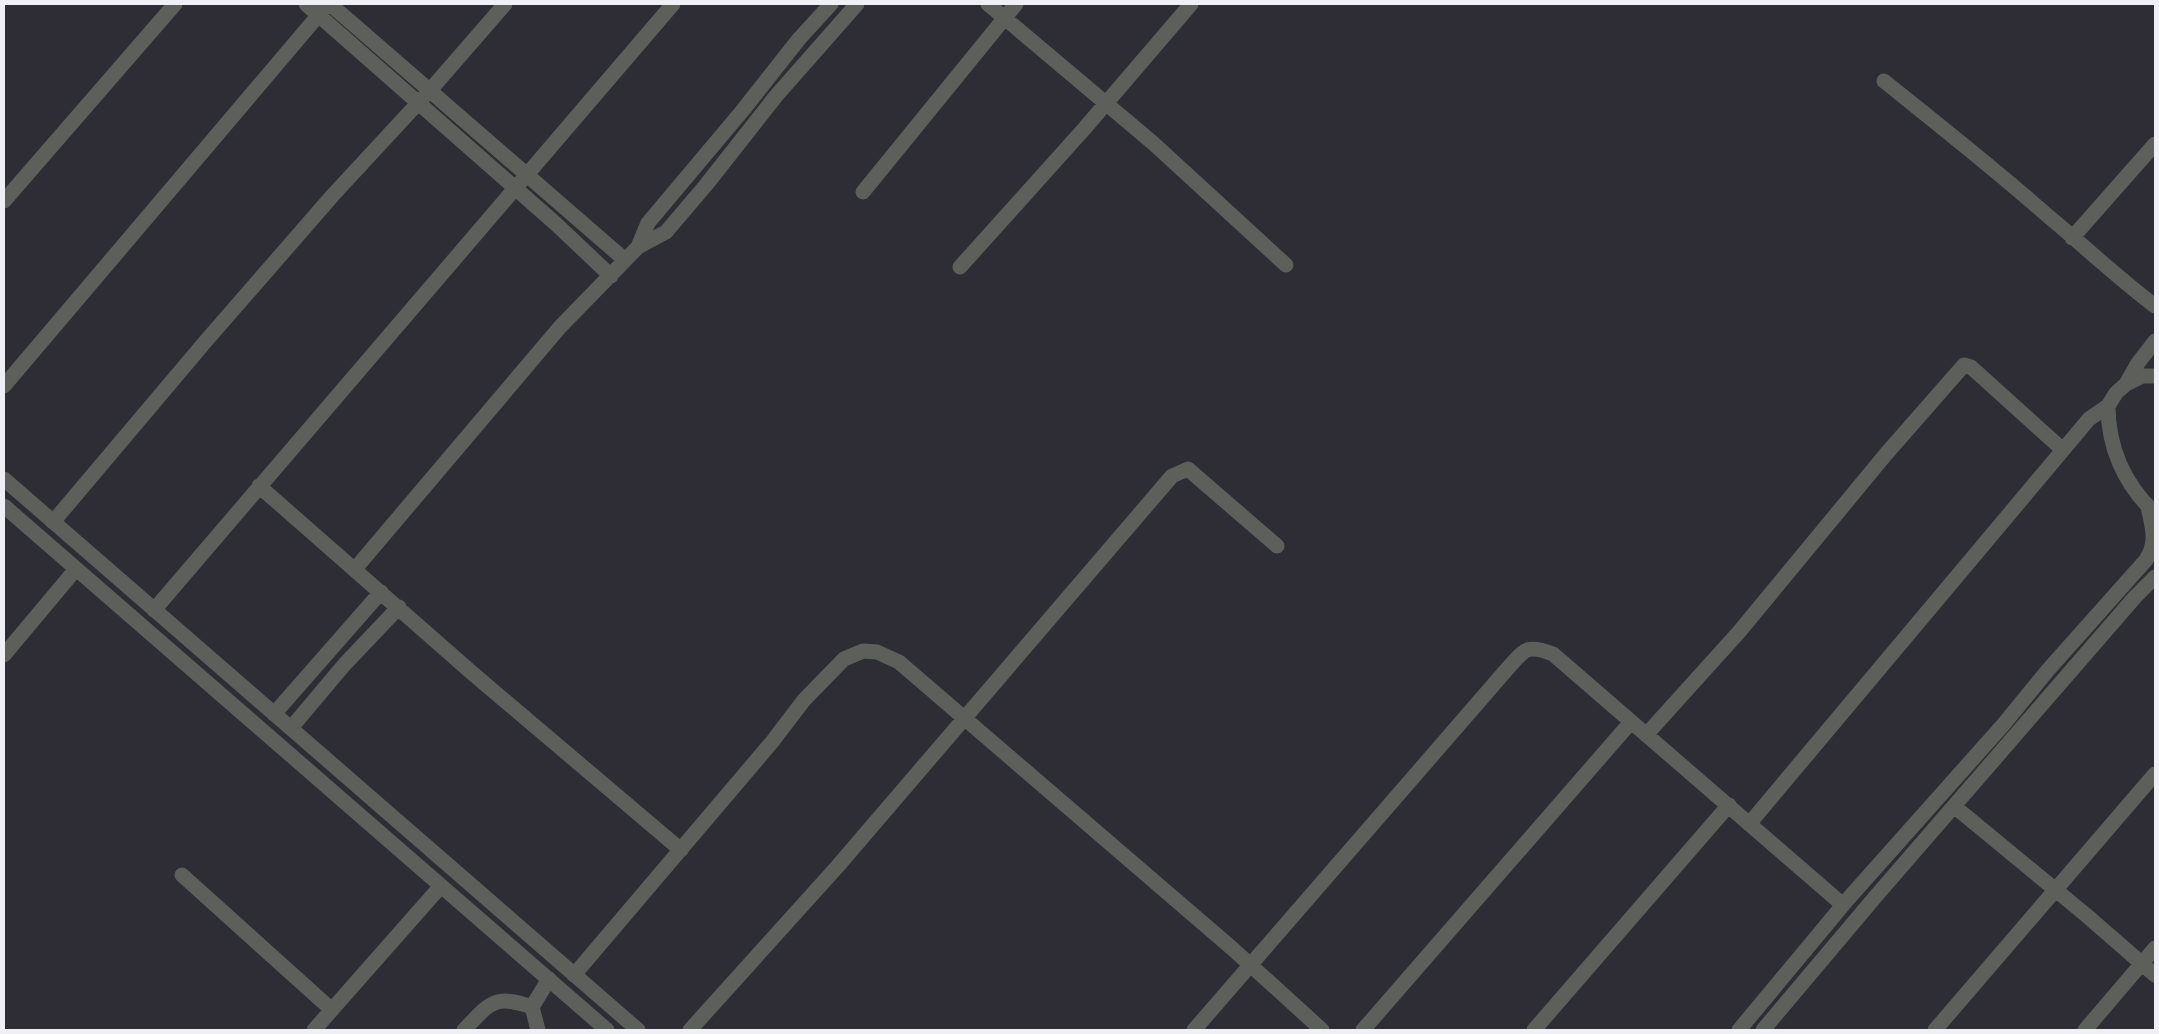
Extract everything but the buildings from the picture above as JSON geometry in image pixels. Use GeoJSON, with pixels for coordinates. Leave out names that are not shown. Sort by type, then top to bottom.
{"type":"FeatureCollection","features":[{"type":"Feature","properties":{"kind":"street"},"geometry":{"type":"LineString","coordinates":[[4,201],[175,4]]}},
{"type":"Feature","properties":{"kind":"street"},"geometry":{"type":"LineString","coordinates":[[306,4],[326,7],[430,90],[625,260]]}},
{"type":"Feature","properties":{"kind":"street"},"geometry":{"type":"LineString","coordinates":[[54,522],[301,232],[506,4]]}},
{"type":"Feature","properties":{"kind":"street"},"geometry":{"type":"LineString","coordinates":[[154,610],[673,4]]}},
{"type":"Feature","properties":{"kind":"street"},"geometry":{"type":"LineString","coordinates":[[638,247],[648,224],[799,40],[831,4]]}},
{"type":"Feature","properties":{"kind":"street"},"geometry":{"type":"LineString","coordinates":[[355,569],[548,341],[638,247],[666,232],[706,185],[776,96],[857,4]]}},
{"type":"Feature","properties":{"kind":"street"},"geometry":{"type":"LineString","coordinates":[[988,4],[1106,103],[1286,265]]}},
{"type":"Feature","properties":{"kind":"street"},"geometry":{"type":"LineString","coordinates":[[863,192],[1016,4]]}},
{"type":"Feature","properties":{"kind":"street"},"geometry":{"type":"LineString","coordinates":[[960,267],[1191,4]]}},
{"type":"Feature","properties":{"kind":"street"},"geometry":{"type":"LineString","coordinates":[[326,7],[419,102],[611,276]]}},
{"type":"Feature","properties":{"kind":"street"},"geometry":{"type":"LineString","coordinates":[[4,386],[326,7]]}},
{"type":"Feature","properties":{"kind":"street"},"geometry":{"type":"LineString","coordinates":[[1884,81],[1952,135],[2155,306]]}},
{"type":"Feature","properties":{"kind":"street"},"geometry":{"type":"LineString","coordinates":[[2072,238],[2155,144]]}},
{"type":"Feature","properties":{"kind":"street"},"geometry":{"type":"LineString","coordinates":[[2126,384],[2138,362],[2155,342]]}},
{"type":"Feature","properties":{"kind":"street"},"geometry":{"type":"LineString","coordinates":[[1646,735],[1738,632],[1886,454],[1964,365],[1971,367],[2064,450]]}},
{"type":"Feature","properties":{"kind":"street"},"geometry":{"type":"LineString","coordinates":[[1749,824],[2089,419],[2108,406],[2116,393],[2126,384],[2142,376],[2155,376]]}},
{"type":"Feature","properties":{"kind":"street"},"geometry":{"type":"LineString","coordinates":[[1739,1030],[1843,905],[2152,552],[2154,534],[2152,510],[2122,471],[2112,446],[2108,427],[2108,406]]}},
{"type":"Feature","properties":{"kind":"street"},"geometry":{"type":"LineString","coordinates":[[690,1030],[837,867],[1172,476],[1188,469],[1277,546]]}},
{"type":"Feature","properties":{"kind":"street"},"geometry":{"type":"LineString","coordinates":[[4,479],[638,1030]]}},
{"type":"Feature","properties":{"kind":"street"},"geometry":{"type":"LineString","coordinates":[[259,486],[471,672],[681,850]]}},
{"type":"Feature","properties":{"kind":"street"},"geometry":{"type":"LineString","coordinates":[[4,506],[607,1030]]}},
{"type":"Feature","properties":{"kind":"street"},"geometry":{"type":"LineString","coordinates":[[4,655],[76,569]]}},
{"type":"Feature","properties":{"kind":"street"},"geometry":{"type":"LineString","coordinates":[[1763,1030],[1876,896],[2135,597],[2155,577]]}},
{"type":"Feature","properties":{"kind":"street"},"geometry":{"type":"LineString","coordinates":[[274,714],[381,592]]}},
{"type":"Feature","properties":{"kind":"street"},"geometry":{"type":"LineString","coordinates":[[290,728],[399,607]]}},
{"type":"Feature","properties":{"kind":"street"},"geometry":{"type":"LineString","coordinates":[[1194,1030],[1523,652],[1537,648],[1553,654],[1843,905]]}},
{"type":"Feature","properties":{"kind":"street"},"geometry":{"type":"LineString","coordinates":[[574,974],[772,742],[804,700],[844,659],[863,651],[878,652],[899,662],[1250,965],[1322,1030]]}},
{"type":"Feature","properties":{"kind":"street"},"geometry":{"type":"LineString","coordinates":[[1363,1030],[1631,722]]}},
{"type":"Feature","properties":{"kind":"street"},"geometry":{"type":"LineString","coordinates":[[1935,1030],[2155,774]]}},
{"type":"Feature","properties":{"kind":"street"},"geometry":{"type":"LineString","coordinates":[[1534,1030],[1728,805]]}},
{"type":"Feature","properties":{"kind":"street"},"geometry":{"type":"LineString","coordinates":[[1955,807],[2055,889],[2155,975]]}},
{"type":"Feature","properties":{"kind":"street"},"geometry":{"type":"LineString","coordinates":[[182,875],[332,1010]]}},
{"type":"Feature","properties":{"kind":"street"},"geometry":{"type":"LineString","coordinates":[[314,1030],[441,886]]}},
{"type":"Feature","properties":{"kind":"street"},"geometry":{"type":"LineString","coordinates":[[2085,1030],[2155,948]]}},
{"type":"Feature","properties":{"kind":"street"},"geometry":{"type":"LineString","coordinates":[[538,1030],[532,1007],[548,980]]}},
{"type":"Feature","properties":{"kind":"street"},"geometry":{"type":"LineString","coordinates":[[464,1030],[493,1002],[511,1000],[532,1007]]}}]}
